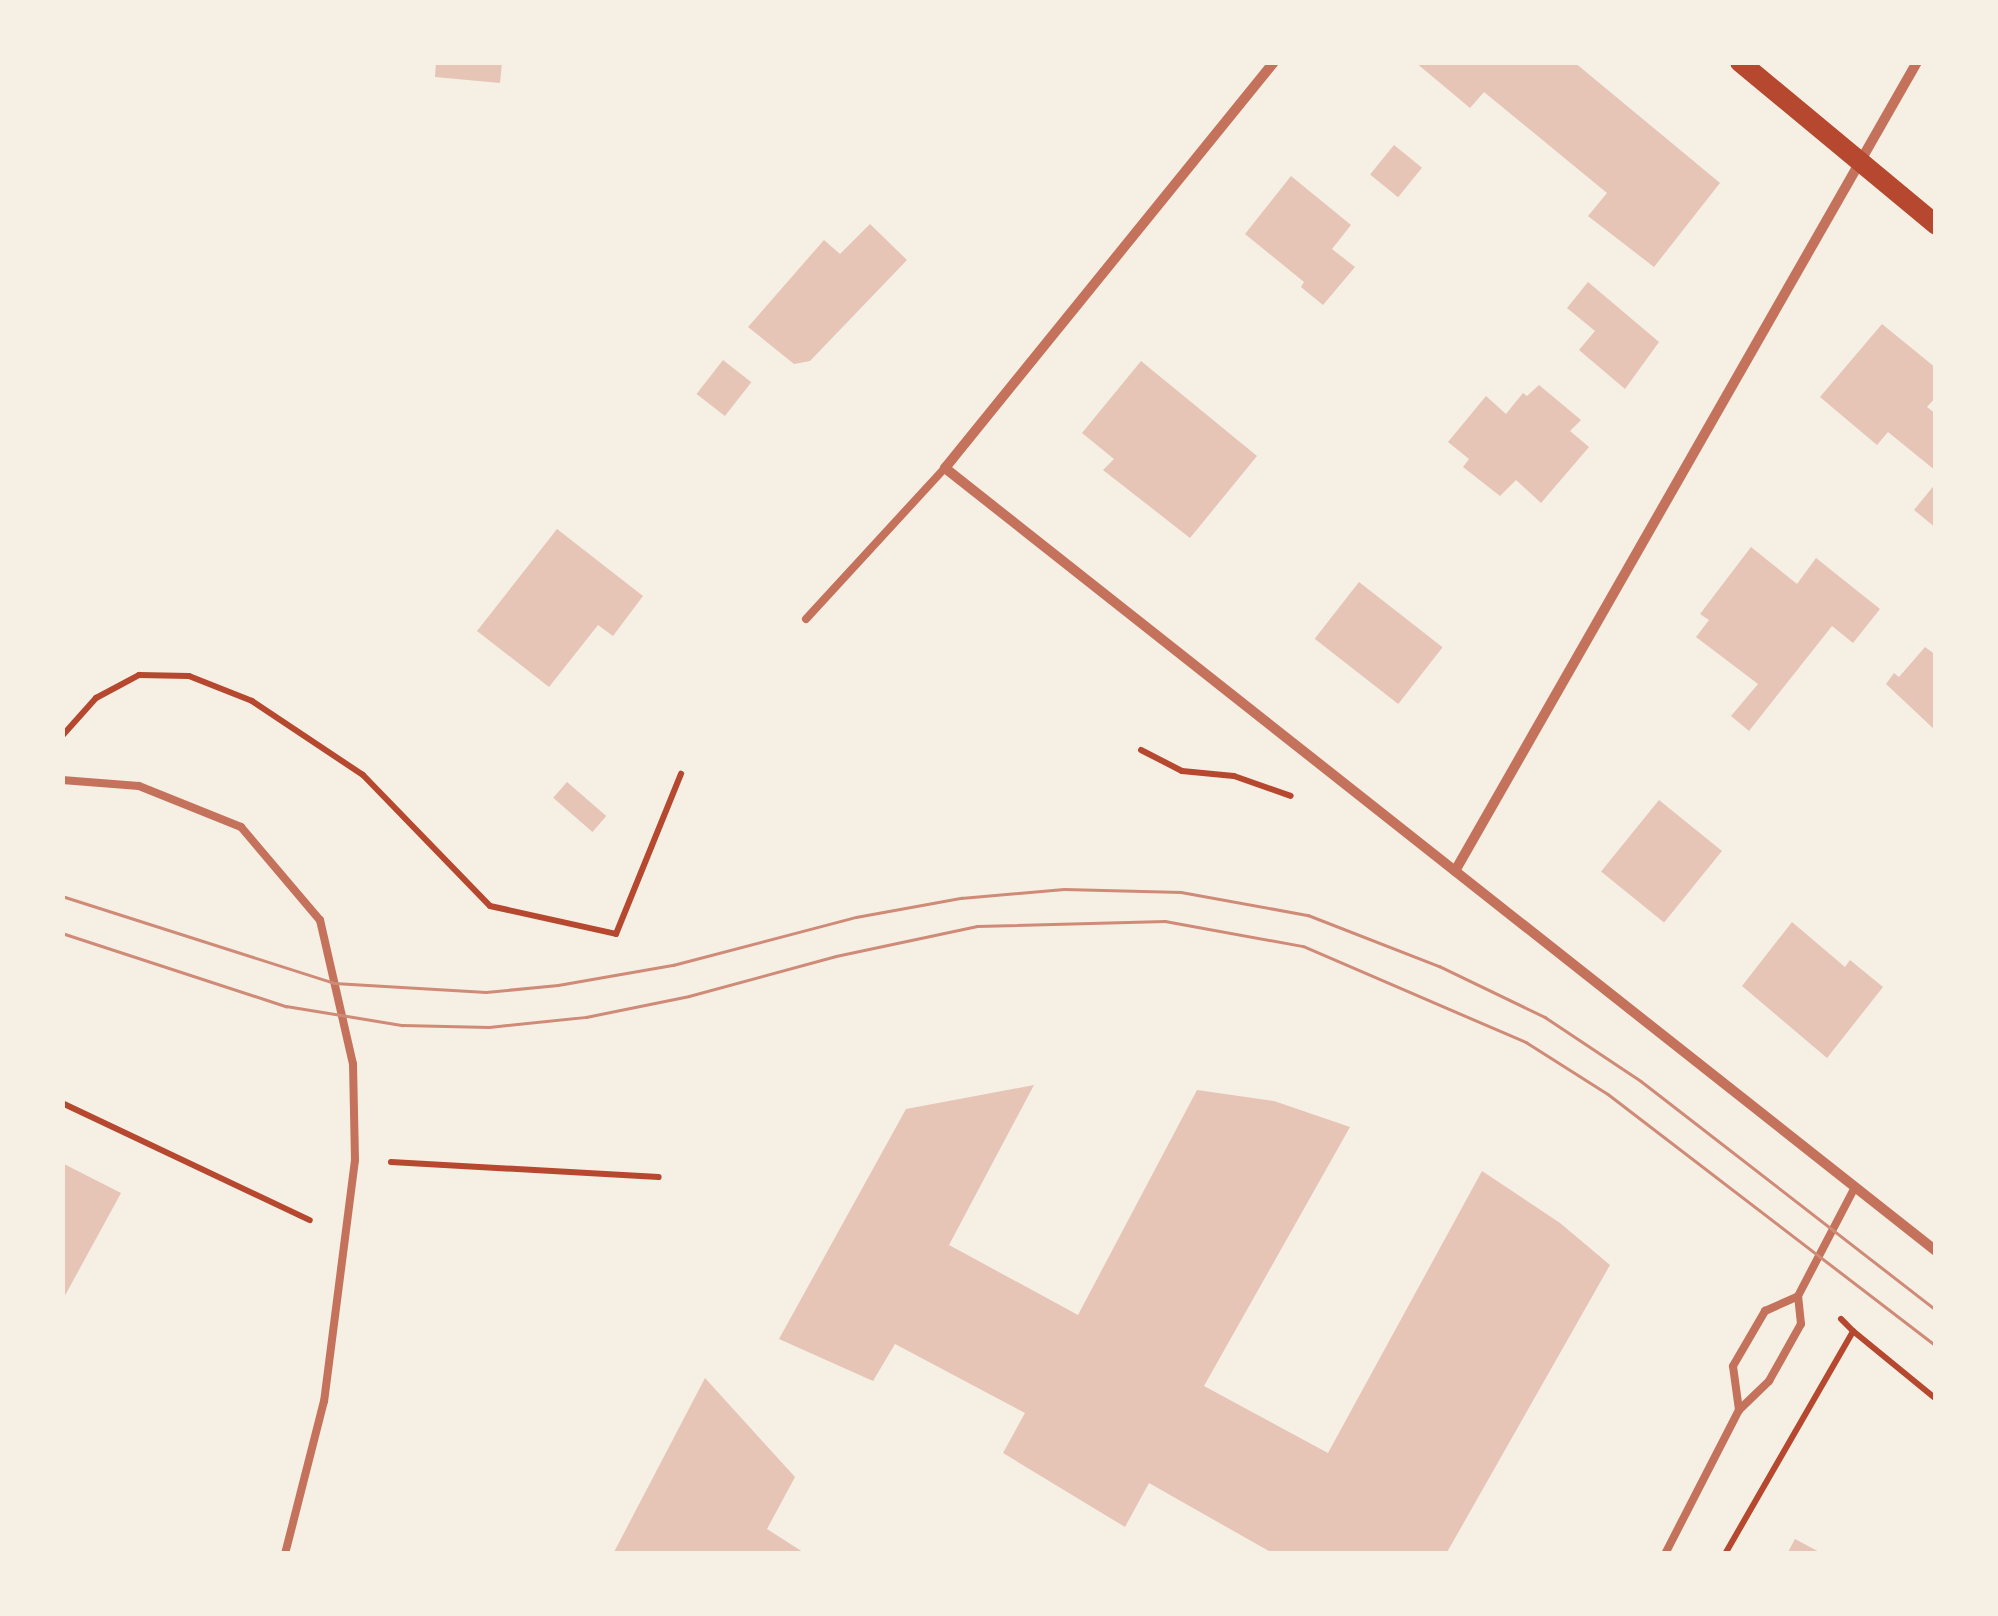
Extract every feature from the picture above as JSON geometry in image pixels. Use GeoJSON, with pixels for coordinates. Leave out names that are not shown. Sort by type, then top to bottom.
{"type":"FeatureCollection","features":[{"type":"Feature","properties":{"kind":"main road"},"geometry":{"type":"LineString","coordinates":[[1740,62],[1936,225]]}},
{"type":"Feature","properties":{"kind":"street"},"geometry":{"type":"LineString","coordinates":[[1274,62],[944,468],[1936,1251]]}},
{"type":"Feature","properties":{"kind":"street"},"geometry":{"type":"LineString","coordinates":[[1456,871],[1917,62]]}},
{"type":"Feature","properties":{"kind":"lane"},"geometry":{"type":"LineString","coordinates":[[806,619],[944,468]]}},
{"type":"Feature","properties":{"kind":"lane"},"geometry":{"type":"LineString","coordinates":[[62,780],[140,786],[241,827],[320,920],[353,1064],[354,1160],[324,1400],[284,1554]]}},
{"type":"Feature","properties":{"kind":"lane"},"geometry":{"type":"LineString","coordinates":[[1665,1554],[1739,1410],[1769,1381],[1802,1324],[1798,1296],[1856,1187]]}},
{"type":"Feature","properties":{"kind":"lane"},"geometry":{"type":"LineString","coordinates":[[1739,1410],[1733,1366],[1766,1311],[1798,1296]]}},
{"type":"Feature","properties":{"kind":"path"},"geometry":{"type":"LineString","coordinates":[[62,736],[96,698],[139,675],[190,676],[252,701],[363,776],[490,906],[616,934],[682,774]]}},
{"type":"Feature","properties":{"kind":"path"},"geometry":{"type":"LineString","coordinates":[[1141,750],[1182,771],[1234,776],[1298,798]]}},
{"type":"Feature","properties":{"kind":"path"},"geometry":{"type":"LineString","coordinates":[[62,1103],[343,1236]]}},
{"type":"Feature","properties":{"kind":"path"},"geometry":{"type":"LineString","coordinates":[[354,1160],[659,1177]]}},
{"type":"Feature","properties":{"kind":"path"},"geometry":{"type":"LineString","coordinates":[[1832,1310],[1853,1332],[1936,1398]]}},
{"type":"Feature","properties":{"kind":"path"},"geometry":{"type":"LineString","coordinates":[[1725,1554],[1853,1332]]}},
{"type":"Feature","properties":{"kind":"building"},"geometry":{"type":"Polygon","coordinates":[[[436,62],[502,62],[500,83],[435,77],[436,62]]]}},
{"type":"Feature","properties":{"kind":"building"},"geometry":{"type":"Polygon","coordinates":[[[1415,62],[1574,62],[1720,183],[1654,267],[1588,216],[1607,193],[1484,92],[1470,108],[1415,62]]]}},
{"type":"Feature","properties":{"kind":"building"},"geometry":{"type":"Polygon","coordinates":[[[1394,145],[1422,168],[1398,197],[1370,175],[1394,145]]]}},
{"type":"Feature","properties":{"kind":"building"},"geometry":{"type":"Polygon","coordinates":[[[1291,176],[1351,225],[1332,249],[1355,267],[1323,305],[1301,287],[1304,282],[1245,234],[1291,176]]]}},
{"type":"Feature","properties":{"kind":"building"},"geometry":{"type":"Polygon","coordinates":[[[870,224],[907,260],[810,361],[794,364],[748,327],[824,240],[840,254],[870,224]]]}},
{"type":"Feature","properties":{"kind":"building"},"geometry":{"type":"Polygon","coordinates":[[[1588,282],[1659,342],[1625,389],[1579,350],[1595,331],[1567,308],[1588,282]]]}},
{"type":"Feature","properties":{"kind":"building"},"geometry":{"type":"Polygon","coordinates":[[[1882,324],[1936,368],[1936,397],[1927,407],[1936,414],[1936,471],[1888,432],[1877,445],[1820,397],[1882,324]]]}},
{"type":"Feature","properties":{"kind":"building"},"geometry":{"type":"Polygon","coordinates":[[[723,360],[751,382],[725,416],[697,394],[723,360]]]}},
{"type":"Feature","properties":{"kind":"building"},"geometry":{"type":"Polygon","coordinates":[[[1141,361],[1257,456],[1190,538],[1103,470],[1114,459],[1082,433],[1141,361]]]}},
{"type":"Feature","properties":{"kind":"building"},"geometry":{"type":"Polygon","coordinates":[[[1539,385],[1581,420],[1570,431],[1589,447],[1541,503],[1516,480],[1500,496],[1463,467],[1469,459],[1448,442],[1486,396],[1506,414],[1523,393],[1527,396],[1539,385]]]}},
{"type":"Feature","properties":{"kind":"building"},"geometry":{"type":"Polygon","coordinates":[[[1936,483],[1936,528],[1914,510],[1936,483]]]}},
{"type":"Feature","properties":{"kind":"building"},"geometry":{"type":"Polygon","coordinates":[[[557,529],[643,596],[613,636],[598,625],[549,687],[477,631],[557,529]]]}},
{"type":"Feature","properties":{"kind":"building"},"geometry":{"type":"Polygon","coordinates":[[[1751,547],[1797,584],[1816,558],[1880,609],[1853,643],[1832,626],[1749,731],[1731,716],[1758,684],[1696,637],[1709,620],[1700,614],[1751,547]]]}},
{"type":"Feature","properties":{"kind":"building"},"geometry":{"type":"Polygon","coordinates":[[[1359,582],[1443,647],[1398,704],[1315,639],[1359,582]]]}},
{"type":"Feature","properties":{"kind":"building"},"geometry":{"type":"Polygon","coordinates":[[[1925,647],[1936,655],[1936,731],[1886,684],[1894,673],[1899,677],[1925,647]]]}},
{"type":"Feature","properties":{"kind":"building"},"geometry":{"type":"Polygon","coordinates":[[[567,782],[606,816],[592,832],[553,798],[567,782]]]}},
{"type":"Feature","properties":{"kind":"building"},"geometry":{"type":"Polygon","coordinates":[[[1659,800],[1722,851],[1664,922],[1601,871],[1659,800]]]}},
{"type":"Feature","properties":{"kind":"building"},"geometry":{"type":"Polygon","coordinates":[[[1792,922],[1845,967],[1850,960],[1883,987],[1827,1058],[1742,986],[1792,922]]]}},
{"type":"Feature","properties":{"kind":"building"},"geometry":{"type":"Polygon","coordinates":[[[1034,1085],[949,1245],[1078,1315],[1197,1090],[1274,1101],[1350,1127],[1204,1386],[1328,1453],[1482,1171],[1560,1223],[1610,1265],[1446,1554],[1274,1554],[1149,1483],[1125,1527],[1003,1453],[1025,1413],[895,1344],[873,1381],[779,1339],[906,1109],[1034,1085]]]}},
{"type":"Feature","properties":{"kind":"building"},"geometry":{"type":"Polygon","coordinates":[[[62,1163],[121,1193],[62,1301],[62,1163]]]}},
{"type":"Feature","properties":{"kind":"building"},"geometry":{"type":"Polygon","coordinates":[[[705,1378],[795,1477],[767,1529],[806,1554],[613,1554],[705,1378]]]}},
{"type":"Feature","properties":{"kind":"building"},"geometry":{"type":"Polygon","coordinates":[[[1795,1539],[1823,1554],[1787,1554],[1795,1539]]]}},
{"type":"Feature","properties":{"kind":"tram line"},"geometry":{"type":"LineString","coordinates":[[62,896],[334,983],[486,992],[558,985],[673,965],[856,917],[961,898],[1064,889],[1181,892],[1308,915],[1439,966],[1545,1017],[1641,1081],[1936,1310]]}},
{"type":"Feature","properties":{"kind":"tram line"},"geometry":{"type":"LineString","coordinates":[[62,933],[286,1006],[402,1025],[489,1027],[586,1017],[689,996],[836,956],[977,926],[1165,921],[1303,946],[1526,1042],[1608,1094],[1936,1346]]}}]}
